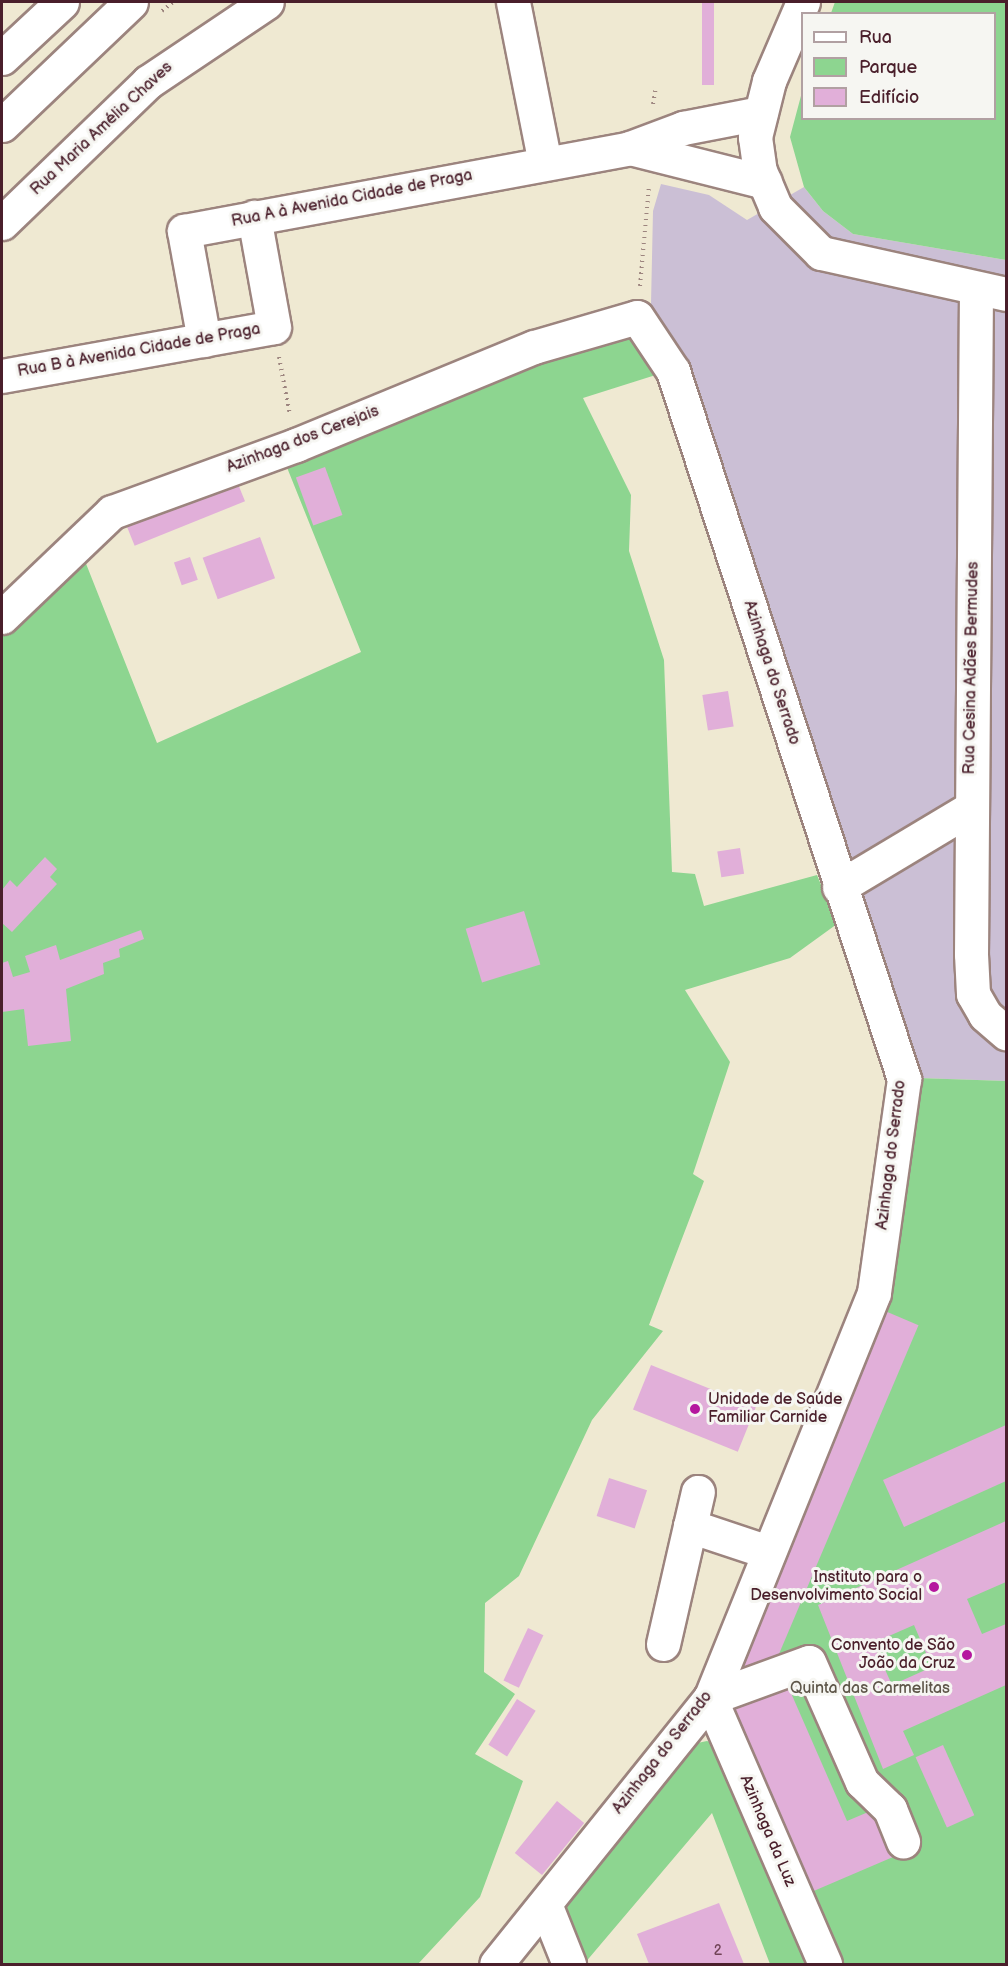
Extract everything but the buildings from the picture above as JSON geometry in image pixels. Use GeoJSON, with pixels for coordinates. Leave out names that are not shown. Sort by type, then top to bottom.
{"type":"FeatureCollection","features":[{"type":"Feature","properties":{"kind":"street"},"geometry":{"type":"LineString","coordinates":[[2,58],[62,2]]}},
{"type":"Feature","properties":{"kind":"street"},"geometry":{"type":"LineString","coordinates":[[2,124],[131,2]]}},
{"type":"Feature","properties":{"kind":"street","name":"Rua Maria Amélia Chaves"},"geometry":{"type":"LineString","coordinates":[[2,223],[148,82],[267,2]]}},
{"type":"Feature","properties":{"kind":"street"},"geometry":{"type":"LineString","coordinates":[[513,2],[545,163]]}},
{"type":"Feature","properties":{"kind":"street"},"geometry":{"type":"LineString","coordinates":[[803,2],[769,81],[756,136],[765,182],[775,207],[797,235],[821,254],[991,292]]}},
{"type":"Feature","properties":{"kind":"street"},"geometry":{"type":"LineString","coordinates":[[630,148],[672,131],[761,113]]}},
{"type":"Feature","properties":{"kind":"street"},"geometry":{"type":"LineString","coordinates":[[630,148],[765,182]]}},
{"type":"Feature","properties":{"kind":"street","name":"Rua A à Avenida Cidade de Praga"},"geometry":{"type":"LineString","coordinates":[[204,340],[184,231],[630,148]]}},
{"type":"Feature","properties":{"kind":"street","name":"Rua B à Avenida Cidade de Praga"},"geometry":{"type":"LineString","coordinates":[[2,376],[274,327],[254,217]]}},
{"type":"Feature","properties":{"kind":"street","name":"Rua Cesina Adães Bermudes"},"geometry":{"type":"LineString","coordinates":[[991,292],[971,808],[973,994],[985,1015],[1006,1033]]}},
{"type":"Feature","properties":{"kind":"street","name":"Azinhaga dos Cerejais"},"geometry":{"type":"LineString","coordinates":[[2,617],[112,512],[296,445],[534,347],[637,317]]}},
{"type":"Feature","properties":{"kind":"street","name":"Azinhaga do Serrado"},"geometry":{"type":"LineString","coordinates":[[496,1965],[710,1698],[874,1293],[904,1079],[839,887],[673,371],[637,317]]}},
{"type":"Feature","properties":{"kind":"street"},"geometry":{"type":"LineString","coordinates":[[839,887],[971,808]]}},
{"type":"Feature","properties":{"kind":"street"},"geometry":{"type":"LineString","coordinates":[[663,1644],[698,1492]]}},
{"type":"Feature","properties":{"kind":"street"},"geometry":{"type":"LineString","coordinates":[[690,1526],[768,1552]]}},
{"type":"Feature","properties":{"kind":"street"},"geometry":{"type":"LineString","coordinates":[[710,1698],[809,1662],[862,1782],[890,1809],[903,1842]]}},
{"type":"Feature","properties":{"kind":"street","name":"Azinhaga da Luz"},"geometry":{"type":"LineString","coordinates":[[710,1698],[825,1965]]}},
{"type":"Feature","properties":{"kind":"street"},"geometry":{"type":"LineString","coordinates":[[545,1904],[568,1965]]}},
{"type":"Feature","properties":{"kind":"path"},"geometry":{"type":"LineString","coordinates":[[637,317],[650,178]]}},
{"type":"Feature","properties":{"kind":"path"},"geometry":{"type":"LineString","coordinates":[[274,327],[296,445]]}},
{"type":"Feature","properties":{"kind":"shaded area"},"geometry":{"type":"Polygon","coordinates":[[[661,184],[709,195],[747,220],[804,187],[823,211],[853,234],[1006,260],[1006,1081],[918,1078],[686,360],[651,304],[653,211],[661,184]]]}},
{"type":"Feature","properties":{"kind":"green space"},"geometry":{"type":"Polygon","coordinates":[[[835,2],[1006,2],[1006,260],[853,234],[823,211],[804,187],[790,137],[801,96],[801,120],[996,120],[996,12],[831,12],[835,2]]]}},
{"type":"Feature","properties":{"kind":"green space"},"geometry":{"type":"Polygon","coordinates":[[[619,332],[639,336],[662,373],[583,398],[631,495],[629,551],[664,660],[672,872],[695,874],[704,906],[817,875],[837,924],[790,958],[685,990],[730,1062],[693,1174],[704,1181],[649,1325],[663,1331],[592,1420],[519,1576],[485,1603],[484,1672],[515,1694],[475,1754],[523,1781],[480,1897],[418,1964],[2,1964],[2,629],[81,551],[157,743],[361,652],[284,460],[619,332]]]}},
{"type":"Feature","properties":{"kind":"green space","name":"Quinta das Carmelitas"},"geometry":{"type":"Polygon","coordinates":[[[918,1078],[1006,1081],[1006,1964],[839,1964],[726,1702],[878,1308],[918,1078]]]}},
{"type":"Feature","properties":{"kind":"green space"},"geometry":{"type":"Polygon","coordinates":[[[707,1741],[716,1744],[814,1964],[770,1964],[712,1813],[584,1964],[560,1907],[688,1745],[707,1741]]]}},
{"type":"Feature","properties":{"kind":"place","name":"Unidade de Saúde Familiar Carnide"},"geometry":{"type":"Point","coordinates":[695,1409]}},
{"type":"Feature","properties":{"kind":"place","name":"Instituto para o Desenvolvimento Social"},"geometry":{"type":"Point","coordinates":[934,1587]}},
{"type":"Feature","properties":{"kind":"place","name":"Convento de São João da Cruz"},"geometry":{"type":"Point","coordinates":[967,1655]}}]}
